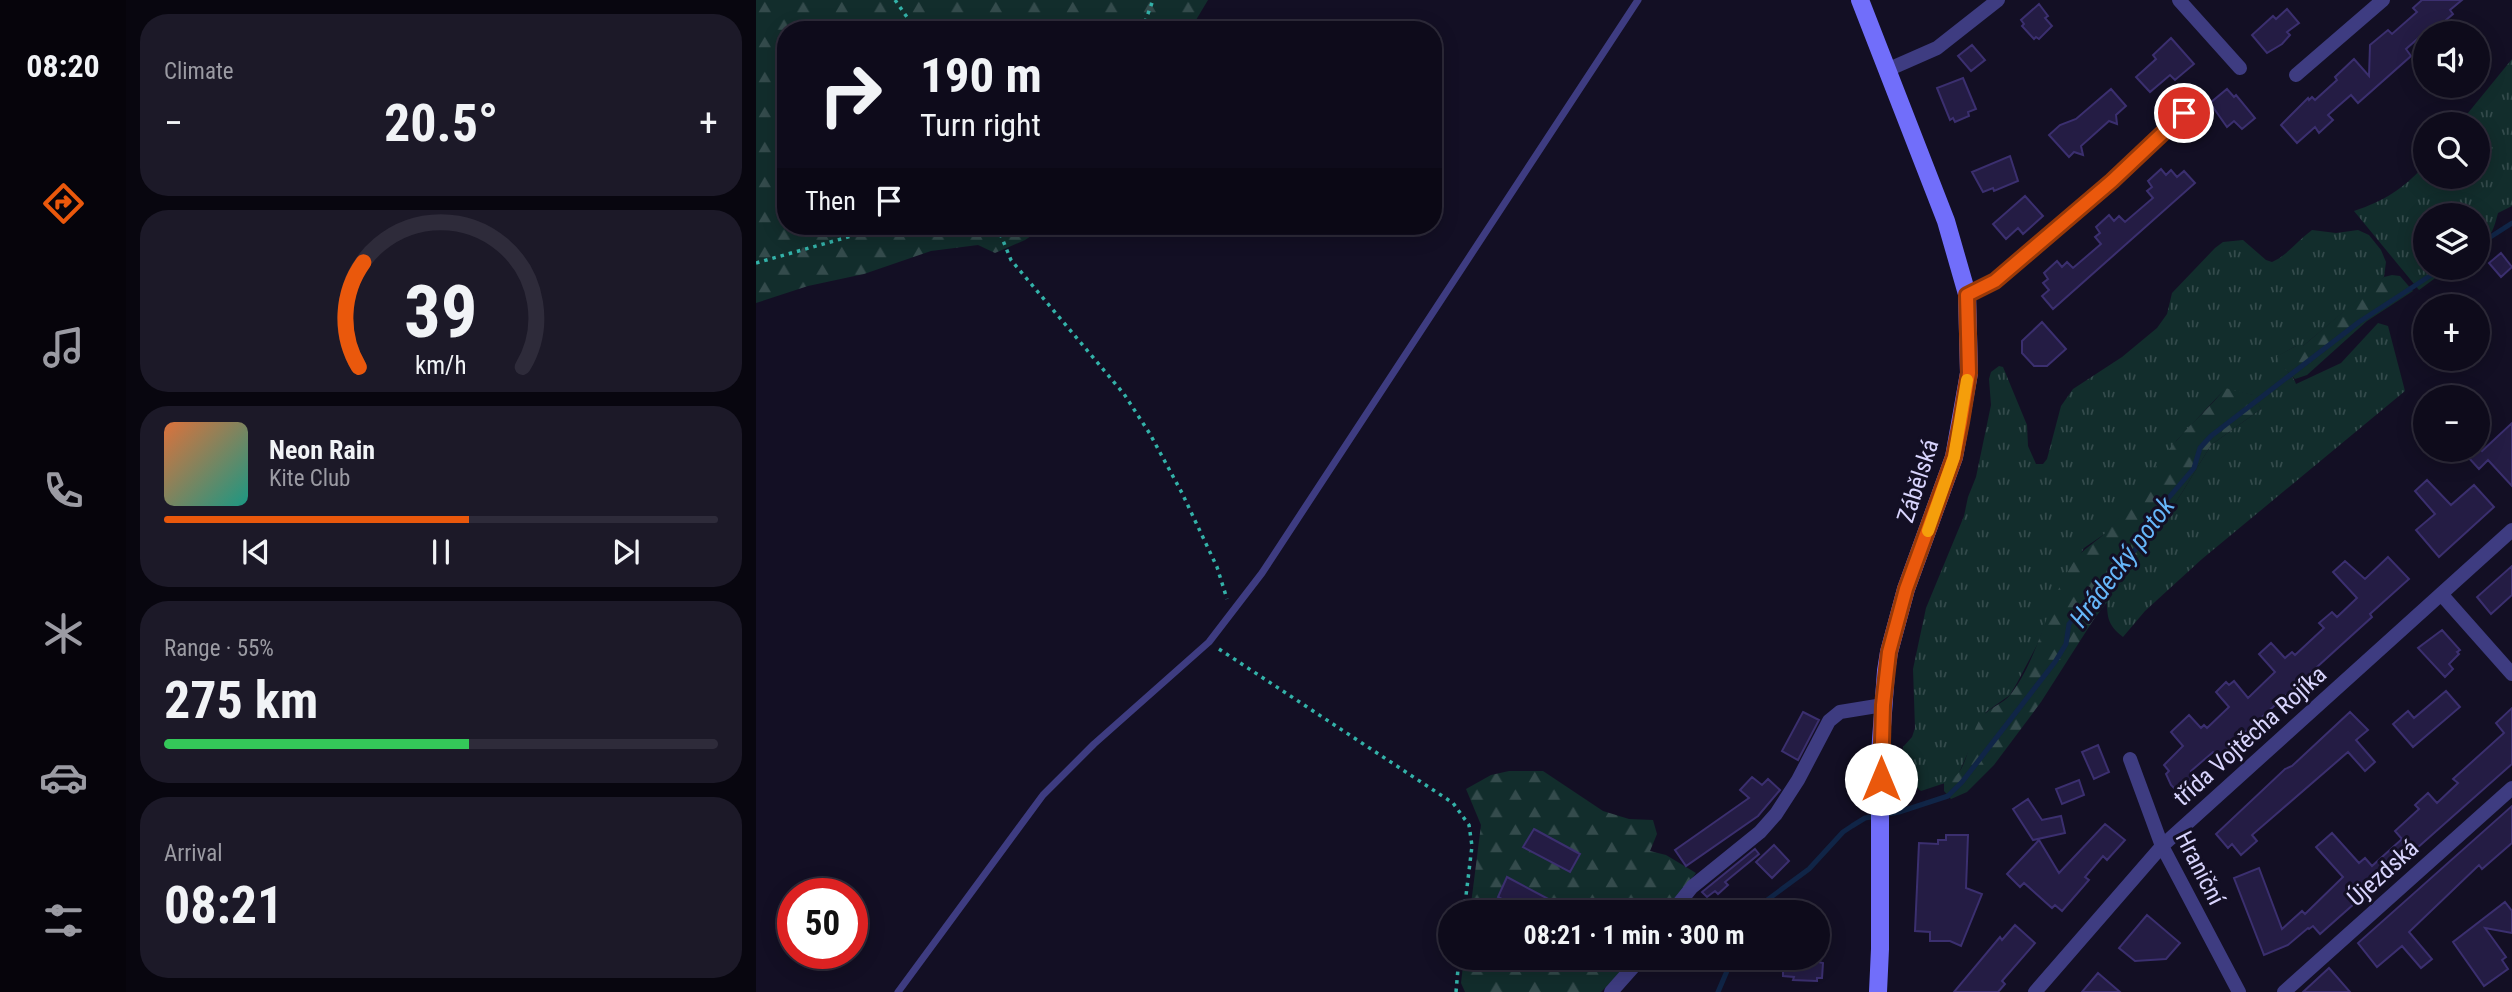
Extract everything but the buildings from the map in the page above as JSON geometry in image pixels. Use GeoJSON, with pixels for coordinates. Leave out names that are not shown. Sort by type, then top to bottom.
{"type":"FeatureCollection","features":[{"type":"Feature","properties":{"kind":"main road","name":"Zábělská"},"geometry":{"type":"LineString","coordinates":[[1860,0],[1946,221],[1967,295],[1969,373],[1950,470],[1899,614],[1889,652],[1883,705],[1878,992]]}},
{"type":"Feature","properties":{"kind":"street"},"geometry":{"type":"LineString","coordinates":[[1886,70],[1937,48],[1998,0]]}},
{"type":"Feature","properties":{"kind":"street"},"geometry":{"type":"LineString","coordinates":[[2179,0],[2240,68]]}},
{"type":"Feature","properties":{"kind":"street"},"geometry":{"type":"LineString","coordinates":[[2296,75],[2383,0]]}},
{"type":"Feature","properties":{"kind":"street"},"geometry":{"type":"LineString","coordinates":[[1967,295],[1995,281],[2112,181],[2184,113]]}},
{"type":"Feature","properties":{"kind":"street","name":"třída Vojtěcha Rojíka"},"geometry":{"type":"LineString","coordinates":[[2035,992],[2162,846],[2512,530]]}},
{"type":"Feature","properties":{"kind":"street"},"geometry":{"type":"LineString","coordinates":[[2441,594],[2512,674]]}},
{"type":"Feature","properties":{"kind":"street"},"geometry":{"type":"LineString","coordinates":[[1682,900],[1692,887],[1760,832],[1776,814],[1798,780],[1829,721],[1840,712],[1883,705]]}},
{"type":"Feature","properties":{"kind":"street","name":"Hraniční"},"geometry":{"type":"LineString","coordinates":[[2130,760],[2162,846],[2239,992]]}},
{"type":"Feature","properties":{"kind":"street","name":"Újezdská"},"geometry":{"type":"LineString","coordinates":[[2284,992],[2512,788]]}},
{"type":"Feature","properties":{"kind":"street"},"geometry":{"type":"LineString","coordinates":[[1611,992],[1630,970]]}},
{"type":"Feature","properties":{"kind":"lane"},"geometry":{"type":"LineString","coordinates":[[898,992],[1043,795],[1094,744],[1209,642],[1262,573],[1638,0]]}},
{"type":"Feature","properties":{"kind":"path"},"geometry":{"type":"LineString","coordinates":[[895,0],[910,21]]}},
{"type":"Feature","properties":{"kind":"path"},"geometry":{"type":"LineString","coordinates":[[1145,21],[1153,0]]}},
{"type":"Feature","properties":{"kind":"path"},"geometry":{"type":"LineString","coordinates":[[756,263],[855,235]]}},
{"type":"Feature","properties":{"kind":"path"},"geometry":{"type":"LineString","coordinates":[[1001,235],[1011,260],[1124,394],[1150,434],[1217,567],[1232,612]]}},
{"type":"Feature","properties":{"kind":"path"},"geometry":{"type":"LineString","coordinates":[[1209,642],[1453,803],[1469,825],[1472,846],[1465,900]]}},
{"type":"Feature","properties":{"kind":"path"},"geometry":{"type":"LineString","coordinates":[[1456,992],[1458,970]]}},
{"type":"Feature","properties":{"kind":"green space"},"geometry":{"type":"Polygon","coordinates":[[[756,0],[1208,0],[1195,21],[777,21],[777,235],[1032,235],[995,253],[978,245],[931,251],[864,274],[808,286],[756,303],[756,0]]]}},
{"type":"Feature","properties":{"kind":"green space"},"geometry":{"type":"Polygon","coordinates":[[[2512,59],[2512,206],[2498,213],[2490,235],[2490,203],[2413,203],[2413,280],[2433,280],[2419,290],[2354,211],[2375,203],[2413,177],[2413,189],[2490,189],[2490,112],[2469,112],[2480,98],[2490,98],[2490,86],[2512,59]]]}},
{"type":"Feature","properties":{"kind":"green space"},"geometry":{"type":"Polygon","coordinates":[[[2312,230],[2336,233],[2358,230],[2369,235],[2381,250],[2386,262],[2384,277],[2303,346],[2296,346],[2278,356],[2281,364],[2296,384],[2341,363],[2378,323],[2388,326],[2405,391],[2202,559],[2145,611],[2123,637],[2109,621],[2107,599],[2121,584],[2211,445],[2261,409],[2253,395],[2225,389],[2177,440],[2129,507],[2106,533],[2084,548],[2057,596],[2037,645],[2017,683],[2010,695],[1986,712],[1958,775],[1951,781],[1921,791],[1907,777],[1903,761],[1903,747],[1912,737],[1915,728],[1913,669],[1926,608],[1964,516],[1976,477],[1991,405],[1991,372],[1999,366],[2003,367],[2027,425],[2028,446],[2036,464],[2043,464],[2047,459],[2061,406],[2073,389],[2122,357],[2157,328],[2167,314],[2172,293],[2215,248],[2223,242],[2243,240],[2272,262],[2312,230]]]}},
{"type":"Feature","properties":{"kind":"green space"},"geometry":{"type":"Polygon","coordinates":[[[2400,276],[2413,291],[2367,321],[2307,375],[2295,379],[2279,363],[2277,356],[2296,346],[2303,346],[2384,277],[2400,276]]]}},
{"type":"Feature","properties":{"kind":"green space"},"geometry":{"type":"Polygon","coordinates":[[[2225,388],[2254,395],[2261,409],[2211,445],[2041,702],[1994,765],[1967,792],[1951,799],[1944,791],[1944,782],[1953,778],[1964,764],[1973,734],[1982,717],[2008,697],[2021,679],[2072,564],[2110,528],[2169,449],[2225,388]]]}},
{"type":"Feature","properties":{"kind":"green space"},"geometry":{"type":"Polygon","coordinates":[[[1509,771],[1543,771],[1603,811],[1629,819],[1653,820],[1657,834],[1650,851],[1666,855],[1696,873],[1675,900],[1472,900],[1481,825],[1466,789],[1491,775],[1509,771]]]}},
{"type":"Feature","properties":{"kind":"green space"},"geometry":{"type":"Polygon","coordinates":[[[1462,970],[1622,970],[1601,992],[1465,992],[1461,983],[1462,970]]]}},
{"type":"Feature","properties":{"kind":"waterway","name":"Hrádecký potok"},"geometry":{"type":"LineString","coordinates":[[2490,237],[2512,223]]}},
{"type":"Feature","properties":{"kind":"waterway","name":"Hrádecký potok"},"geometry":{"type":"LineString","coordinates":[[1767,900],[1809,869],[1843,832],[1865,818],[1899,812],[1948,796],[1962,782],[2055,662],[2066,644],[2069,624],[2090,599],[2106,586],[2155,525],[2160,508],[2194,468],[2200,448],[2211,436],[2359,322],[2424,280]]}},
{"type":"Feature","properties":{"kind":"waterway","name":"Hrádecký potok"},"geometry":{"type":"LineString","coordinates":[[1718,992],[1727,970]]}},
{"type":"Feature","properties":{"kind":"slow traffic"},"geometry":{"type":"LineString","coordinates":[[1928,531],[1954,457],[1967,380]]}},
{"type":"Feature","properties":{"kind":"route"},"geometry":{"type":"LineString","coordinates":[[1881,779],[1883,705],[1889,652],[1906,589],[1954,457],[1961,422],[1969,373],[1967,295],[1995,281],[2112,181],[2184,113]]}}]}
